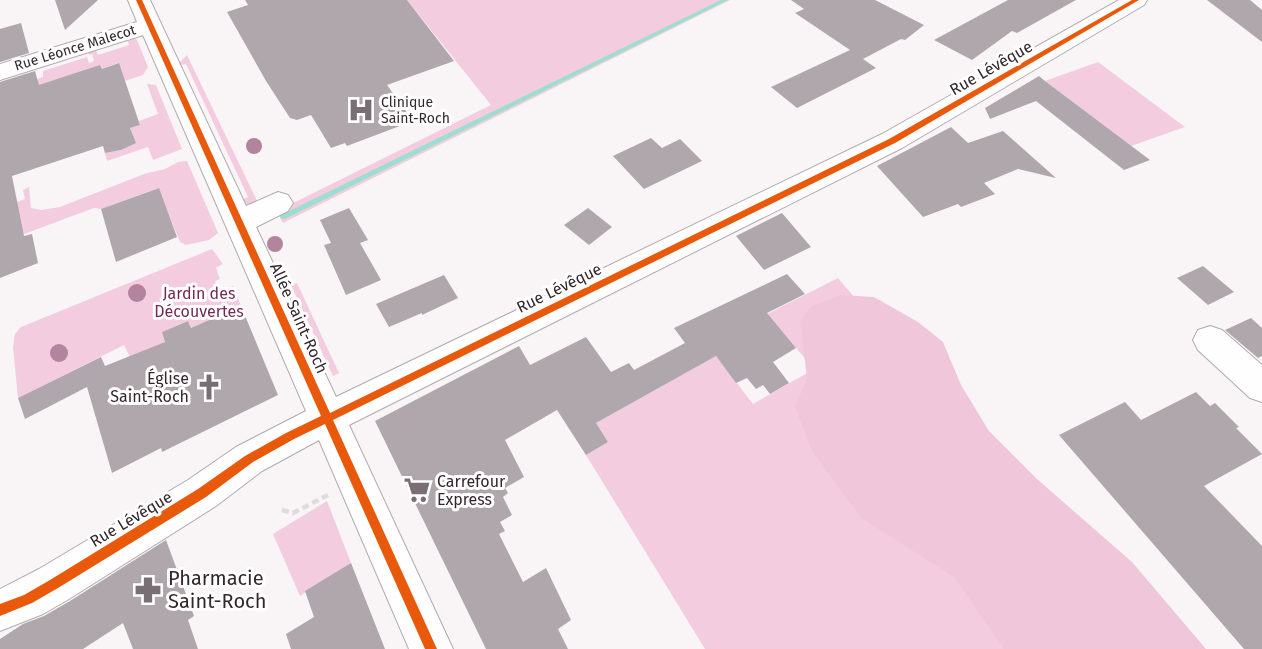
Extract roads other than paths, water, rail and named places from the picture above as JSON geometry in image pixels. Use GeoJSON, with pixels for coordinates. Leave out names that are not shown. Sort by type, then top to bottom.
{"type":"FeatureCollection","features":[{"type":"Feature","properties":{"kind":"street","name":"Rue Lévêque"},"geometry":{"type":"LineString","coordinates":[[0,610],[36,594],[68,559],[81,549],[146,511],[198,496],[258,454],[327,417],[381,393],[882,146],[1136,0]]}},
{"type":"Feature","properties":{"kind":"street","name":"Allée Saint-Roch"},"geometry":{"type":"LineString","coordinates":[[145,13],[431,649]]}},
{"type":"Feature","properties":{"kind":"street","name":"Rue Léonce Malecot"},"geometry":{"type":"LineString","coordinates":[[0,72],[145,13]]}},
{"type":"Feature","properties":{"kind":"street"},"geometry":{"type":"LineString","coordinates":[[240,222],[278,203]]}},
{"type":"Feature","properties":{"kind":"street"},"geometry":{"type":"LineString","coordinates":[[1210,340],[1262,387]]}},
{"type":"Feature","properties":{"kind":"waterway"},"geometry":{"type":"LineString","coordinates":[[283,217],[725,0]]}},
{"type":"Feature","properties":{"kind":"place","name":"Clinique Saint-Roch"},"geometry":{"type":"Point","coordinates":[361,110]}},
{"type":"Feature","properties":{"kind":"place","name":"Église Saint-Roch"},"geometry":{"type":"Point","coordinates":[209,387]}},
{"type":"Feature","properties":{"kind":"place","name":"Carrefour Express"},"geometry":{"type":"Point","coordinates":[417,490]}},
{"type":"Feature","properties":{"kind":"place","name":"Pharmacie Saint-Roch"},"geometry":{"type":"Point","coordinates":[148,590]}},
{"type":"Feature","properties":{"kind":"park label","name":"Jardin des Découvertes"},"geometry":{"type":"Point","coordinates":[199,302]}}]}
